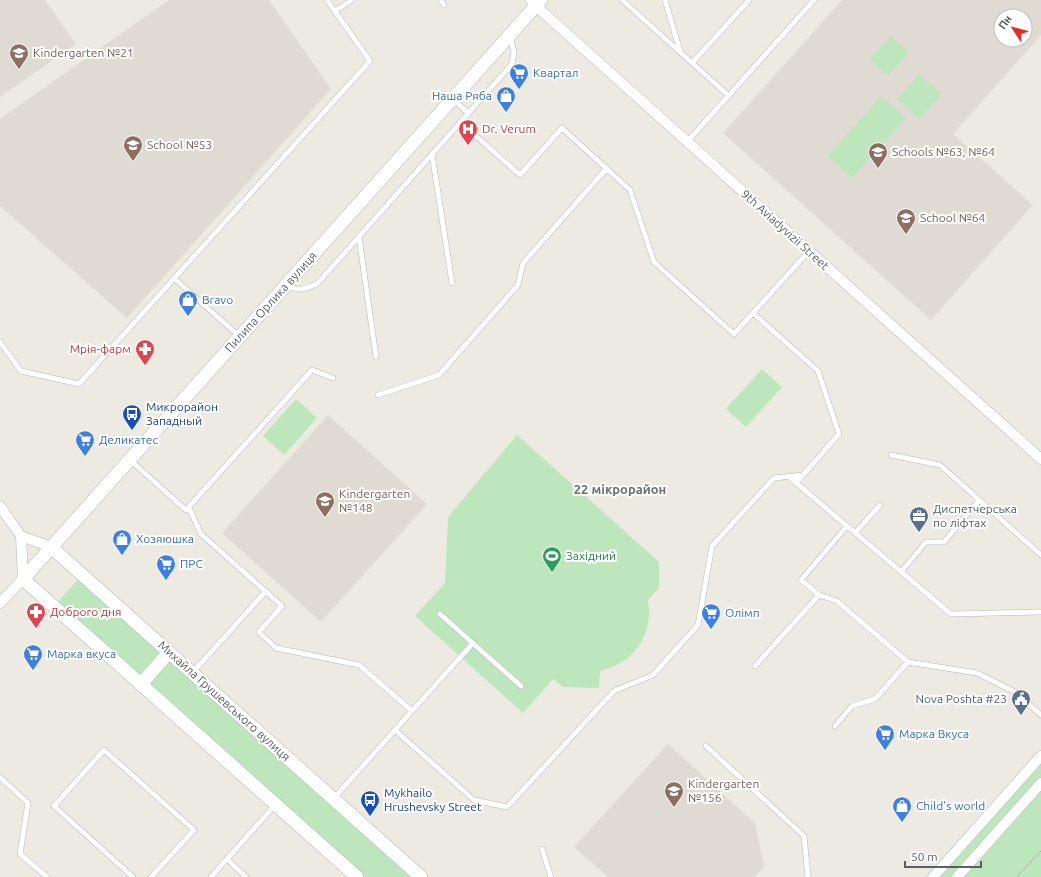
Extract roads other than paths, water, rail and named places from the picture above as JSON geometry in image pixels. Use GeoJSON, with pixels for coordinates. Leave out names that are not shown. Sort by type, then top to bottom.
{"type":"FeatureCollection","features":[{"type":"Feature","properties":{"kind":"street","name":"Пилипа Орлика вулиця"},"geometry":{"type":"LineString","coordinates":[[0,603],[453,99],[510,35],[536,2]]}},
{"type":"Feature","properties":{"kind":"street","name":"9th Aviadyvizii Street"},"geometry":{"type":"LineString","coordinates":[[536,2],[687,142],[1041,459]]}},
{"type":"Feature","properties":{"kind":"street"},"geometry":{"type":"LineString","coordinates":[[0,506],[21,536],[23,579],[357,877]]}},
{"type":"Feature","properties":{"kind":"street","name":"Михайла Грушевського вулиця"},"geometry":{"type":"LineString","coordinates":[[21,536],[51,547],[421,877]]}},
{"type":"Feature","properties":{"kind":"street"},"geometry":{"type":"LineString","coordinates":[[141,684],[170,652]]}},
{"type":"Feature","properties":{"kind":"street"},"geometry":{"type":"LineString","coordinates":[[932,877],[1041,756]]}},
{"type":"Feature","properties":{"kind":"street"},"geometry":{"type":"LineString","coordinates":[[956,877],[1041,783]]}},
{"type":"Feature","properties":{"kind":"lane"},"geometry":{"type":"LineString","coordinates":[[0,342],[21,371],[79,384],[370,60],[327,0]]}},
{"type":"Feature","properties":{"kind":"lane"},"geometry":{"type":"LineString","coordinates":[[335,11],[352,0]]}},
{"type":"Feature","properties":{"kind":"lane"},"geometry":{"type":"LineString","coordinates":[[442,0],[444,5]]}},
{"type":"Feature","properties":{"kind":"lane"},"geometry":{"type":"LineString","coordinates":[[622,0],[729,96]]}},
{"type":"Feature","properties":{"kind":"lane"},"geometry":{"type":"LineString","coordinates":[[666,0],[681,52]]}},
{"type":"Feature","properties":{"kind":"lane"},"geometry":{"type":"LineString","coordinates":[[692,63],[749,0]]}},
{"type":"Feature","properties":{"kind":"lane"},"geometry":{"type":"LineString","coordinates":[[687,142],[814,0]]}},
{"type":"Feature","properties":{"kind":"lane"},"geometry":{"type":"LineString","coordinates":[[287,283],[294,290],[299,290],[318,284],[512,64],[514,52],[513,41],[510,35]]}},
{"type":"Feature","properties":{"kind":"lane"},"geometry":{"type":"LineString","coordinates":[[453,99],[468,113]]}},
{"type":"Feature","properties":{"kind":"lane"},"geometry":{"type":"LineString","coordinates":[[460,122],[520,175],[562,128],[630,190],[654,262],[734,334],[809,251]]}},
{"type":"Feature","properties":{"kind":"lane"},"geometry":{"type":"LineString","coordinates":[[432,154],[452,283]]}},
{"type":"Feature","properties":{"kind":"lane"},"geometry":{"type":"LineString","coordinates":[[378,395],[438,375],[518,285],[523,263],[606,168]]}},
{"type":"Feature","properties":{"kind":"lane"},"geometry":{"type":"LineString","coordinates":[[359,237],[376,357]]}},
{"type":"Feature","properties":{"kind":"lane"},"geometry":{"type":"LineString","coordinates":[[174,278],[240,336]]}},
{"type":"Feature","properties":{"kind":"lane"},"geometry":{"type":"LineString","coordinates":[[753,313],[818,371],[839,434],[796,483]]}},
{"type":"Feature","properties":{"kind":"lane"},"geometry":{"type":"LineString","coordinates":[[130,459],[186,510],[312,370],[334,378]]}},
{"type":"Feature","properties":{"kind":"lane"},"geometry":{"type":"LineString","coordinates":[[891,455],[940,465],[1041,555]]}},
{"type":"Feature","properties":{"kind":"lane"},"geometry":{"type":"LineString","coordinates":[[395,730],[474,800],[507,807],[614,690],[653,675],[698,625],[712,546],[774,478],[803,475]]}},
{"type":"Feature","properties":{"kind":"lane"},"geometry":{"type":"LineString","coordinates":[[788,476],[951,614],[1041,612]]}},
{"type":"Feature","properties":{"kind":"lane"},"geometry":{"type":"LineString","coordinates":[[901,572],[926,542],[944,542],[979,500]]}},
{"type":"Feature","properties":{"kind":"lane"},"geometry":{"type":"LineString","coordinates":[[855,533],[880,505]]}},
{"type":"Feature","properties":{"kind":"lane"},"geometry":{"type":"LineString","coordinates":[[189,508],[201,534],[282,606],[259,632],[276,648],[359,665],[412,711]]}},
{"type":"Feature","properties":{"kind":"lane"},"geometry":{"type":"LineString","coordinates":[[847,526],[801,580],[819,595],[837,601],[908,662],[977,673],[1015,692],[1041,715]]}},
{"type":"Feature","properties":{"kind":"lane"},"geometry":{"type":"LineString","coordinates":[[192,672],[266,591]]}},
{"type":"Feature","properties":{"kind":"lane"},"geometry":{"type":"LineString","coordinates":[[755,666],[819,595]]}},
{"type":"Feature","properties":{"kind":"lane"},"geometry":{"type":"LineString","coordinates":[[440,614],[521,686]]}},
{"type":"Feature","properties":{"kind":"lane"},"geometry":{"type":"LineString","coordinates":[[334,799],[473,643]]}},
{"type":"Feature","properties":{"kind":"lane"},"geometry":{"type":"LineString","coordinates":[[835,726],[852,706],[875,699],[908,662]]}},
{"type":"Feature","properties":{"kind":"lane"},"geometry":{"type":"LineString","coordinates":[[706,746],[804,836],[808,877]]}},
{"type":"Feature","properties":{"kind":"lane"},"geometry":{"type":"LineString","coordinates":[[133,877],[54,806],[104,750],[194,830],[152,877]]}},
{"type":"Feature","properties":{"kind":"lane"},"geometry":{"type":"LineString","coordinates":[[0,777],[28,803],[20,854],[47,877]]}},
{"type":"Feature","properties":{"kind":"lane"},"geometry":{"type":"LineString","coordinates":[[211,877],[276,805]]}},
{"type":"Feature","properties":{"kind":"lane"},"geometry":{"type":"LineString","coordinates":[[542,849],[551,877]]}},
{"type":"Feature","properties":{"kind":"lane"},"geometry":{"type":"LineString","coordinates":[[227,859],[246,877]]}},
{"type":"Feature","properties":{"kind":"tram line"},"geometry":{"type":"LineString","coordinates":[[1017,877],[1041,851]]}},
{"type":"Feature","properties":{"kind":"place","name":"Kindergarten №21"},"geometry":{"type":"Point","coordinates":[19,70]}},
{"type":"Feature","properties":{"kind":"place","name":"Квартал"},"geometry":{"type":"Point","coordinates":[519,90]}},
{"type":"Feature","properties":{"kind":"place","name":"Наша Ряба"},"geometry":{"type":"Point","coordinates":[506,113]}},
{"type":"Feature","properties":{"kind":"place","name":"Dr. Verum"},"geometry":{"type":"Point","coordinates":[468,146]}},
{"type":"Feature","properties":{"kind":"place","name":"School №53"},"geometry":{"type":"Point","coordinates":[133,162]}},
{"type":"Feature","properties":{"kind":"place","name":"Schools №63, №64"},"geometry":{"type":"Point","coordinates":[878,169]}},
{"type":"Feature","properties":{"kind":"place","name":"School №64"},"geometry":{"type":"Point","coordinates":[906,235]}},
{"type":"Feature","properties":{"kind":"place","name":"Bravo"},"geometry":{"type":"Point","coordinates":[188,317]}},
{"type":"Feature","properties":{"kind":"place","name":"Мрія-фарм"},"geometry":{"type":"Point","coordinates":[145,366]}},
{"type":"Feature","properties":{"kind":"place","name":"Микрорайон Западный"},"geometry":{"type":"Point","coordinates":[132,431]}},
{"type":"Feature","properties":{"kind":"place","name":"Деликатес"},"geometry":{"type":"Point","coordinates":[85,457]}},
{"type":"Feature","properties":{"kind":"place","name":"Kindergarten №148"},"geometry":{"type":"Point","coordinates":[325,518]}},
{"type":"Feature","properties":{"kind":"place","name":"Диспетчерська по ліфтах"},"geometry":{"type":"Point","coordinates":[919,533]}},
{"type":"Feature","properties":{"kind":"place","name":"Хозяюшка"},"geometry":{"type":"Point","coordinates":[122,556]}},
{"type":"Feature","properties":{"kind":"place","name":"Західний"},"geometry":{"type":"Point","coordinates":[552,573]}},
{"type":"Feature","properties":{"kind":"place","name":"ПРС"},"geometry":{"type":"Point","coordinates":[166,581]}},
{"type":"Feature","properties":{"kind":"place","name":"Доброго дня"},"geometry":{"type":"Point","coordinates":[36,629]}},
{"type":"Feature","properties":{"kind":"place","name":"Олімп"},"geometry":{"type":"Point","coordinates":[711,630]}},
{"type":"Feature","properties":{"kind":"place","name":"Марка вкуса"},"geometry":{"type":"Point","coordinates":[33,671]}},
{"type":"Feature","properties":{"kind":"place","name":"Nova Poshta #23"},"geometry":{"type":"Point","coordinates":[1021,716]}},
{"type":"Feature","properties":{"kind":"place","name":"Марка Вкуса"},"geometry":{"type":"Point","coordinates":[885,751]}},
{"type":"Feature","properties":{"kind":"place","name":"Kindergarten №156"},"geometry":{"type":"Point","coordinates":[674,808]}},
{"type":"Feature","properties":{"kind":"place","name":"Mykhailo Hrushevsky Street"},"geometry":{"type":"Point","coordinates":[370,817]}},
{"type":"Feature","properties":{"kind":"place","name":"Child's world"},"geometry":{"type":"Point","coordinates":[902,823]}},
{"type":"Feature","properties":{"kind":"district","name":"22 мікрорайон"},"geometry":{"type":"Point","coordinates":[620,489]}}]}
